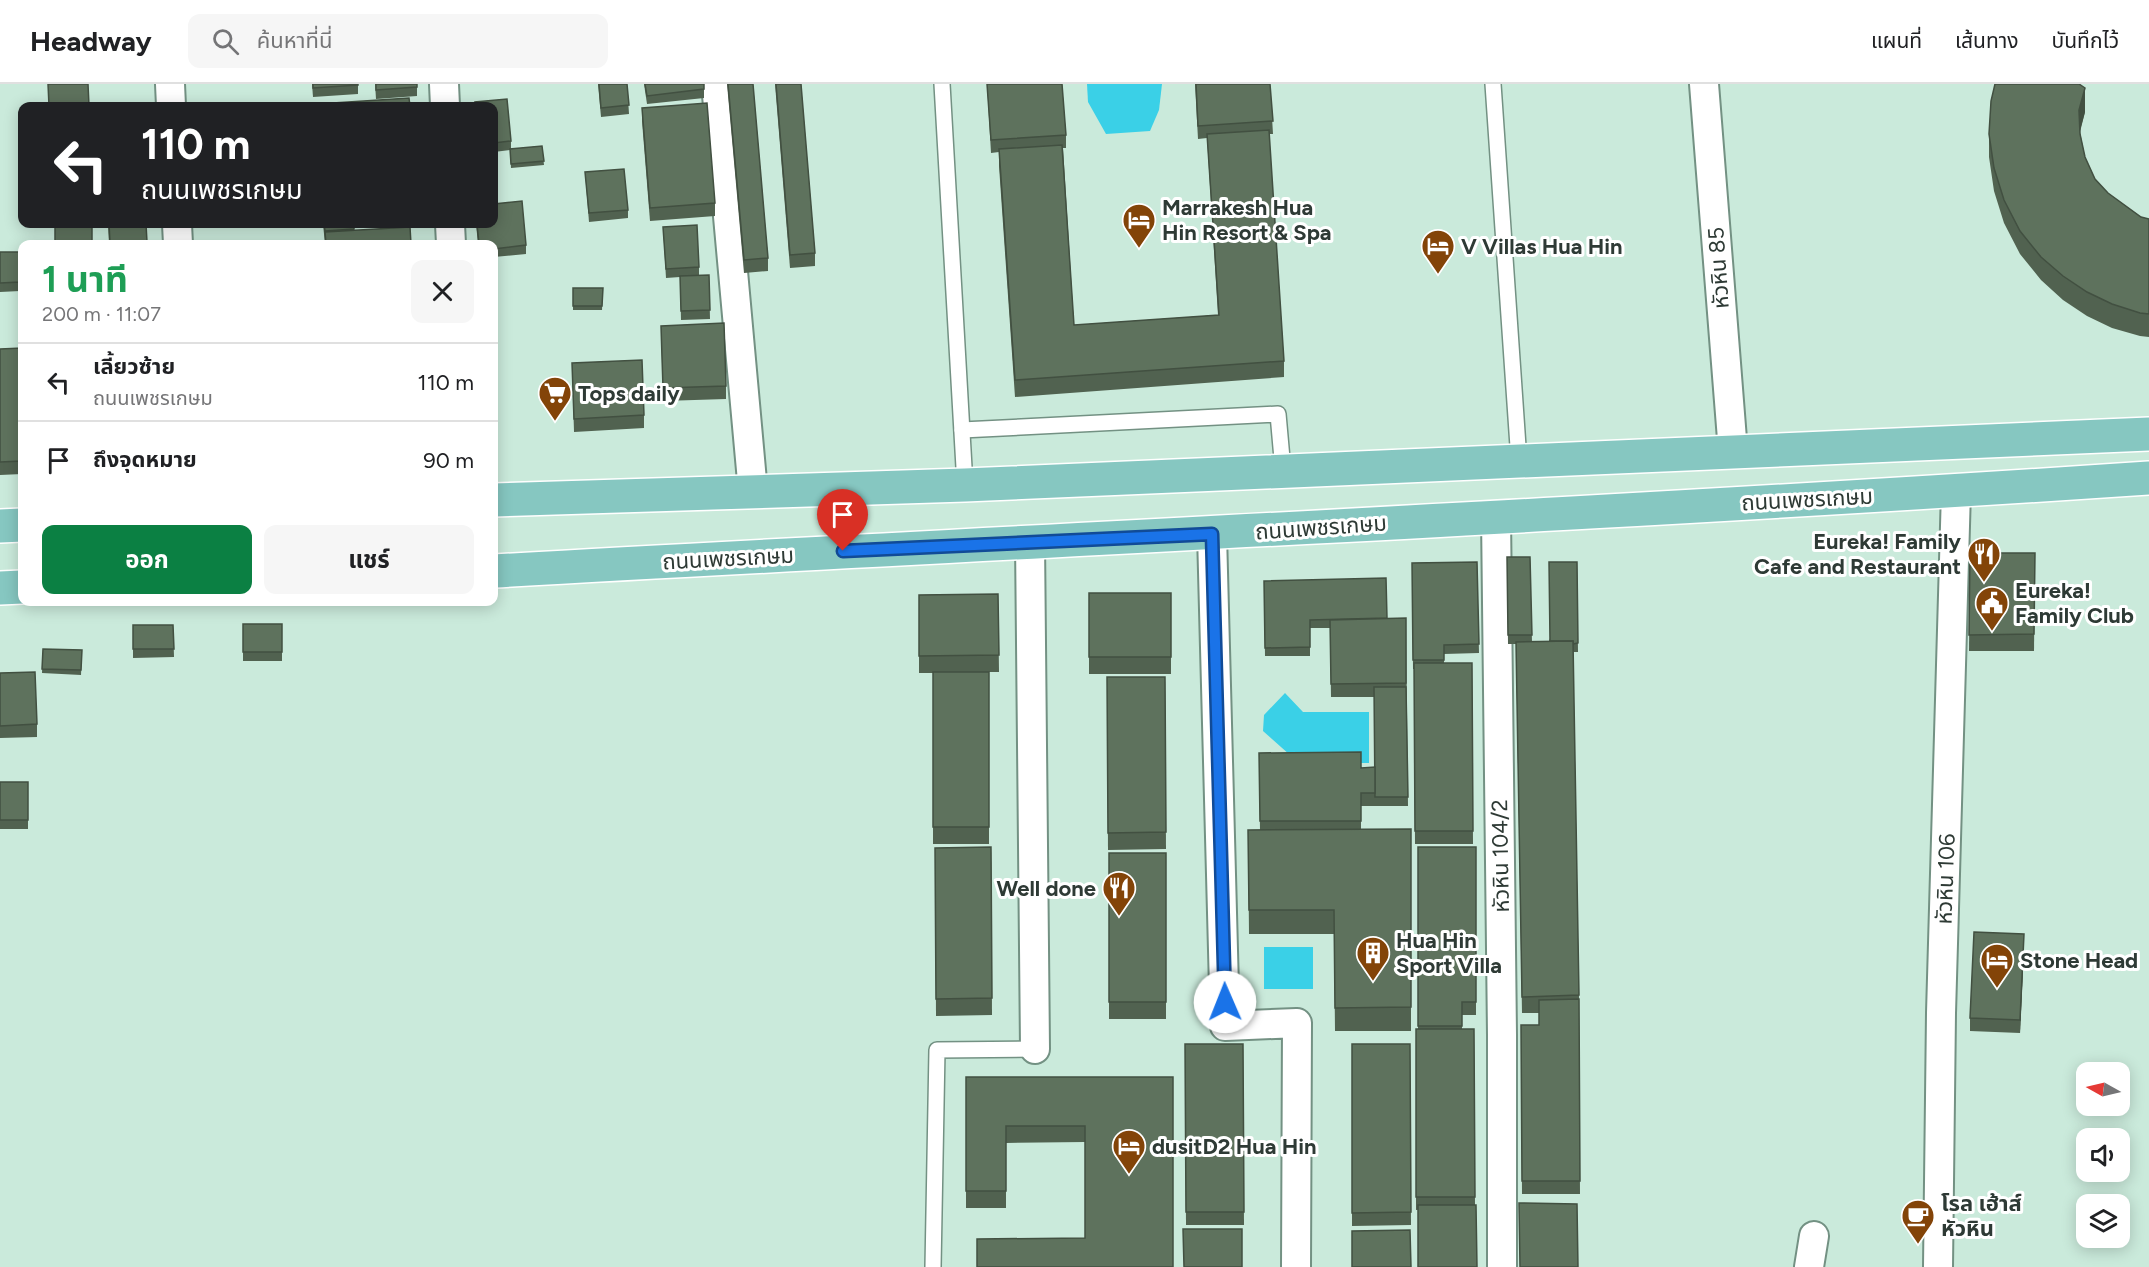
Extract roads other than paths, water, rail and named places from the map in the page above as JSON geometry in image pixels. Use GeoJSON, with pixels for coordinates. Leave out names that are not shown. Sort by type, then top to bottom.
{"type":"FeatureCollection","features":[{"type":"Feature","properties":{"kind":"main road"},"geometry":{"type":"LineString","coordinates":[[498,500],[965,485],[2149,434]]}},
{"type":"Feature","properties":{"kind":"main road","name":"ถนนเพชรเกษม"},"geometry":{"type":"LineString","coordinates":[[498,571],[1030,541],[1212,534],[2149,478]]}},
{"type":"Feature","properties":{"kind":"main road"},"geometry":{"type":"LineString","coordinates":[[0,526],[18,525]]}},
{"type":"Feature","properties":{"kind":"main road"},"geometry":{"type":"LineString","coordinates":[[0,588],[18,587]]}},
{"type":"Feature","properties":{"kind":"street"},"geometry":{"type":"LineString","coordinates":[[170,84],[171,102]]}},
{"type":"Feature","properties":{"kind":"street"},"geometry":{"type":"LineString","coordinates":[[444,84],[445,102]]}},
{"type":"Feature","properties":{"kind":"street"},"geometry":{"type":"LineString","coordinates":[[716,84],[753,492]]}},
{"type":"Feature","properties":{"kind":"street","name":"หัวหิน 85"},"geometry":{"type":"LineString","coordinates":[[1704,84],[1733,452]]}},
{"type":"Feature","properties":{"kind":"street","name":"หัวหิน 106"},"geometry":{"type":"LineString","coordinates":[[1938,1267],[1941,1013],[1956,491]]}},
{"type":"Feature","properties":{"kind":"street","name":"หัวหิน 104/2"},"geometry":{"type":"LineString","coordinates":[[1496,516],[1502,1267]]}},
{"type":"Feature","properties":{"kind":"street"},"geometry":{"type":"LineString","coordinates":[[1212,534],[1225,1026],[1297,1023],[1296,1267]]}},
{"type":"Feature","properties":{"kind":"street"},"geometry":{"type":"LineString","coordinates":[[1030,541],[1035,1049]]}},
{"type":"Feature","properties":{"kind":"street"},"geometry":{"type":"LineString","coordinates":[[1809,1267],[1814,1236]]}},
{"type":"Feature","properties":{"kind":"lane"},"geometry":{"type":"LineString","coordinates":[[942,84],[965,485]]}},
{"type":"Feature","properties":{"kind":"lane"},"geometry":{"type":"LineString","coordinates":[[1493,84],[1520,460]]}},
{"type":"Feature","properties":{"kind":"lane"},"geometry":{"type":"LineString","coordinates":[[962,429],[1278,414],[1283,470]]}},
{"type":"Feature","properties":{"kind":"lane"},"geometry":{"type":"LineString","coordinates":[[933,1267],[937,1050],[1035,1049]]}},
{"type":"Feature","properties":{"kind":"water"},"geometry":{"type":"Polygon","coordinates":[[[1087,84],[1162,84],[1159,110],[1150,131],[1106,134],[1088,102],[1087,84]]]}},
{"type":"Feature","properties":{"kind":"water"},"geometry":{"type":"Polygon","coordinates":[[[1285,693],[1303,712],[1369,712],[1369,763],[1299,763],[1263,731],[1264,715],[1285,693]]]}},
{"type":"Feature","properties":{"kind":"water"},"geometry":{"type":"Polygon","coordinates":[[[1264,947],[1313,947],[1313,989],[1264,989],[1264,947]]]}},
{"type":"Feature","properties":{"kind":"place","name":"Marrakesh Hua Hin Resort & Spa"},"geometry":{"type":"Point","coordinates":[1139,249]}},
{"type":"Feature","properties":{"kind":"place","name":"V Villas Hua Hin"},"geometry":{"type":"Point","coordinates":[1438,275]}},
{"type":"Feature","properties":{"kind":"place","name":"Tops daily"},"geometry":{"type":"Point","coordinates":[555,422]}},
{"type":"Feature","properties":{"kind":"place","name":"Eureka! Family Cafe and Restaurant"},"geometry":{"type":"Point","coordinates":[1984,583]}},
{"type":"Feature","properties":{"kind":"place","name":"Eureka! Family Club"},"geometry":{"type":"Point","coordinates":[1992,632]}},
{"type":"Feature","properties":{"kind":"place","name":"Well done"},"geometry":{"type":"Point","coordinates":[1119,917]}},
{"type":"Feature","properties":{"kind":"place","name":"Hua Hin Sport Villa"},"geometry":{"type":"Point","coordinates":[1373,982]}},
{"type":"Feature","properties":{"kind":"place","name":"Stone Head"},"geometry":{"type":"Point","coordinates":[1997,989]}},
{"type":"Feature","properties":{"kind":"place","name":"dusitD2 Hua Hin"},"geometry":{"type":"Point","coordinates":[1129,1175]}},
{"type":"Feature","properties":{"kind":"place","name":"โรล เฮ้าส์ หัวหิน"},"geometry":{"type":"Point","coordinates":[1918,1245]}}]}
